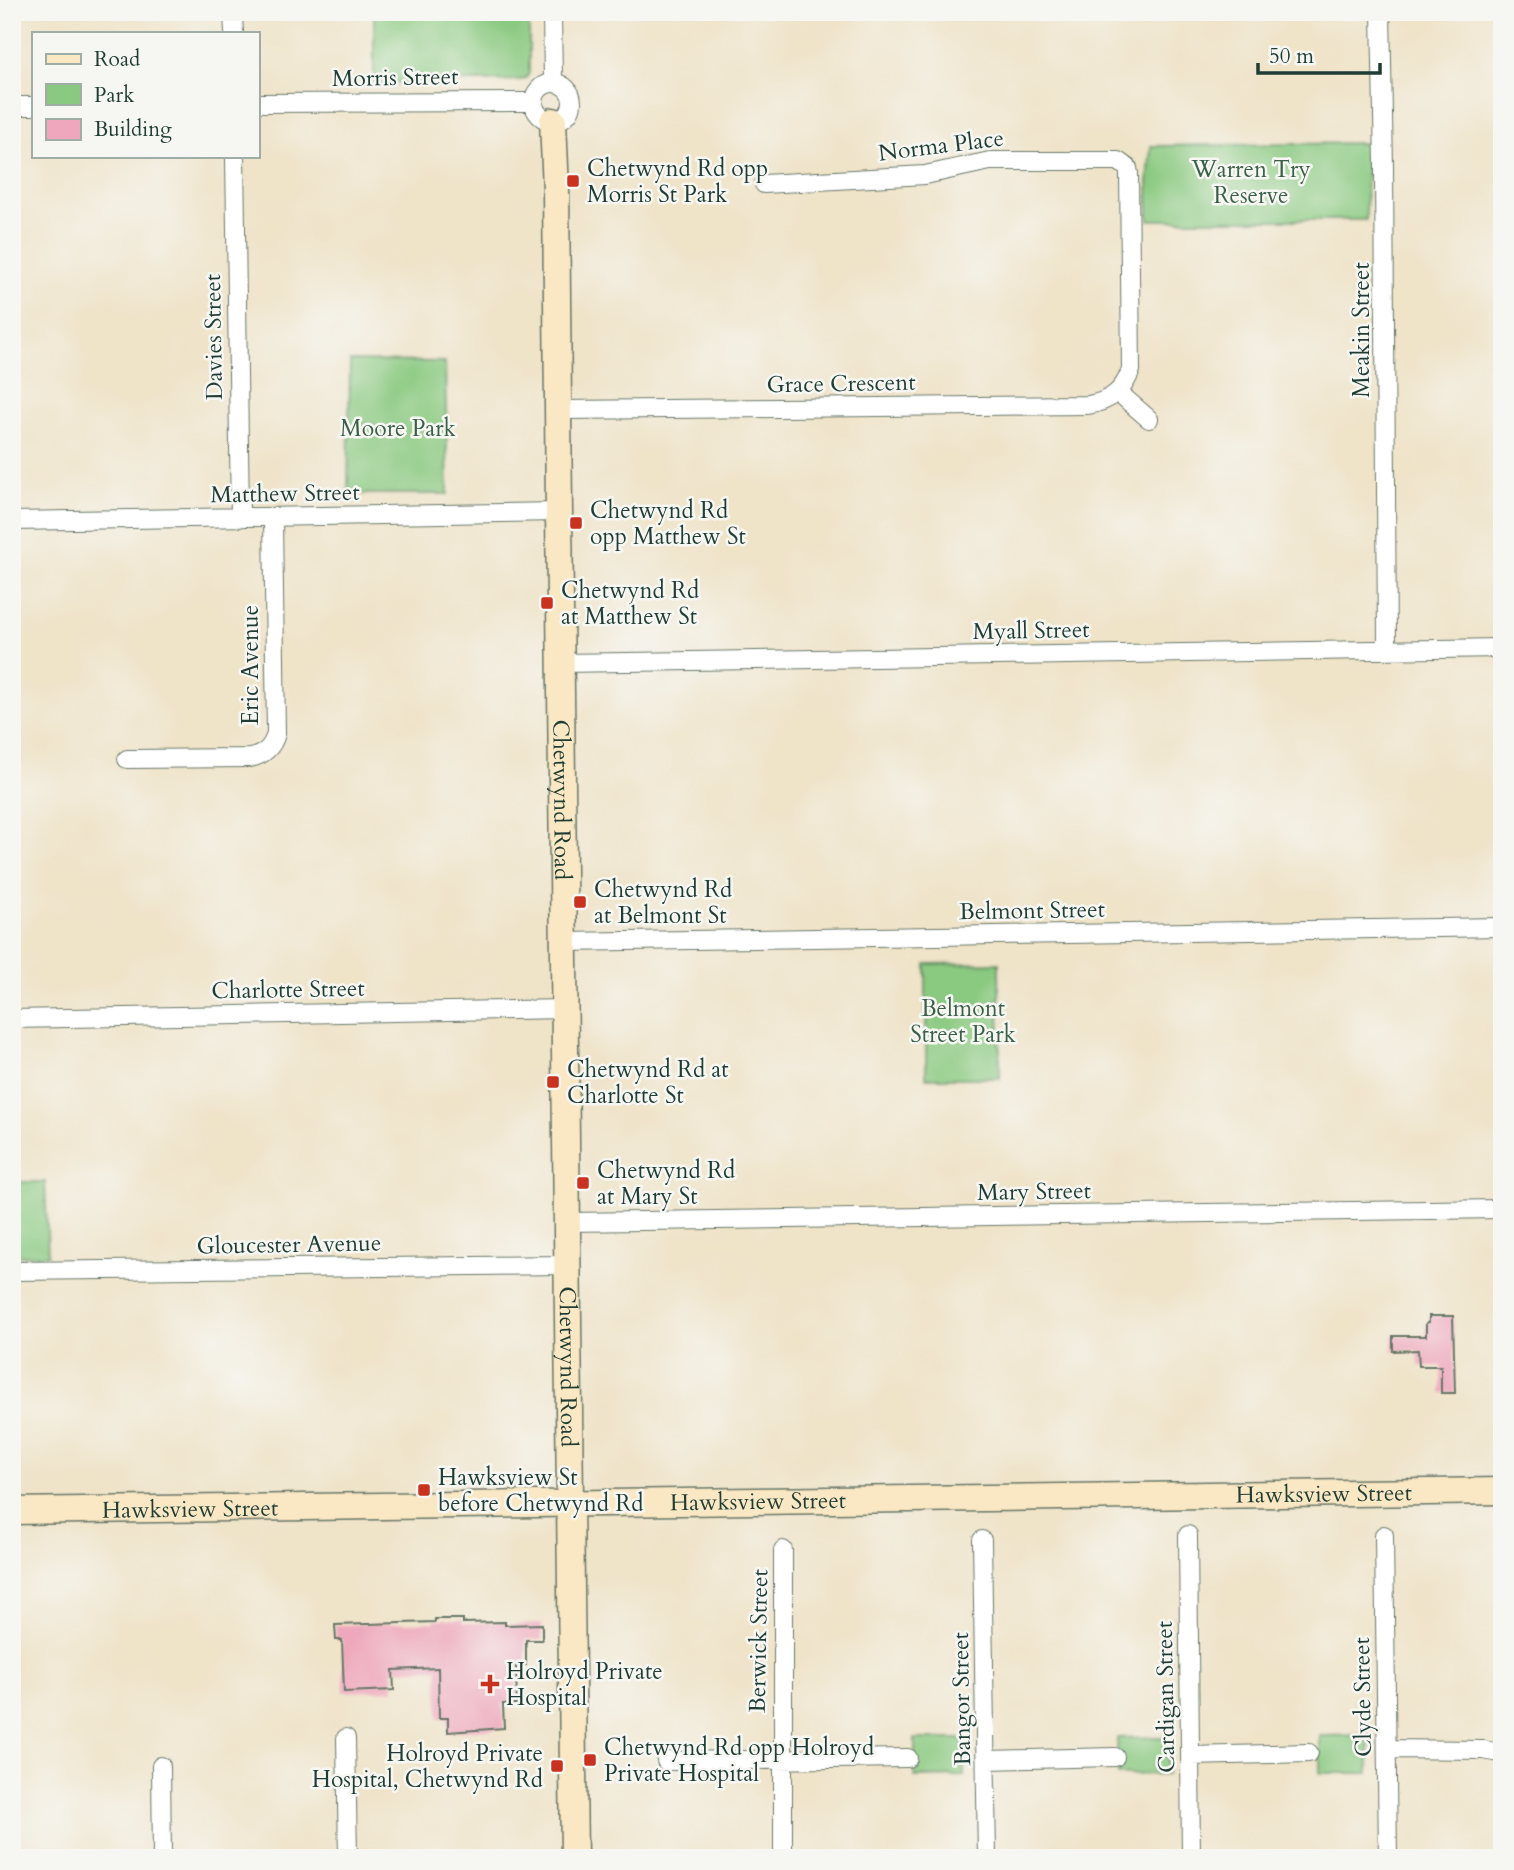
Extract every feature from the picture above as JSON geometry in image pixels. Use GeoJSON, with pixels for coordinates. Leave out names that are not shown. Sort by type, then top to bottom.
{"type":"FeatureCollection","features":[{"type":"Feature","properties":{"kind":"street"},"geometry":{"type":"LineString","coordinates":[[233,12],[234,32]]}},
{"type":"Feature","properties":{"kind":"street"},"geometry":{"type":"LineString","coordinates":[[552,12],[553,82]]}},
{"type":"Feature","properties":{"kind":"street","name":"Meakin Street"},"geometry":{"type":"LineString","coordinates":[[1381,12],[1387,648]]}},
{"type":"Feature","properties":{"kind":"street"},"geometry":{"type":"LineString","coordinates":[[553,82],[560,83],[570,92],[572,105],[565,117],[553,121],[541,118],[533,102],[537,90],[553,82]]}},
{"type":"Feature","properties":{"kind":"street","name":"Morris Street"},"geometry":{"type":"LineString","coordinates":[[259,103],[533,102]]}},
{"type":"Feature","properties":{"kind":"street"},"geometry":{"type":"LineString","coordinates":[[12,106],[32,106]]}},
{"type":"Feature","properties":{"kind":"street","name":"Chetwynd Road"},"geometry":{"type":"LineString","coordinates":[[553,121],[560,410],[563,942],[574,1858]]}},
{"type":"Feature","properties":{"kind":"street","name":"Davies Street"},"geometry":{"type":"LineString","coordinates":[[235,158],[240,518]]}},
{"type":"Feature","properties":{"kind":"street","name":"Norma Place"},"geometry":{"type":"LineString","coordinates":[[764,184],[925,175],[990,161],[1109,159],[1123,163],[1129,174],[1131,370],[1119,393]]}},
{"type":"Feature","properties":{"kind":"street"},"geometry":{"type":"LineString","coordinates":[[1119,393],[1149,419]]}},
{"type":"Feature","properties":{"kind":"street","name":"Grace Crescent"},"geometry":{"type":"LineString","coordinates":[[560,410],[1088,405],[1104,402],[1119,393]]}},
{"type":"Feature","properties":{"kind":"street","name":"Matthew Street"},"geometry":{"type":"LineString","coordinates":[[12,522],[559,512]]}},
{"type":"Feature","properties":{"kind":"street","name":"Eric Avenue"},"geometry":{"type":"LineString","coordinates":[[127,759],[250,758],[263,753],[272,744],[276,734],[273,518]]}},
{"type":"Feature","properties":{"kind":"street","name":"Myall Street"},"geometry":{"type":"LineString","coordinates":[[561,663],[1502,648]]}},
{"type":"Feature","properties":{"kind":"street","name":"Belmont Street"},"geometry":{"type":"LineString","coordinates":[[563,942],[1502,927]]}},
{"type":"Feature","properties":{"kind":"street","name":"Charlotte Street"},"geometry":{"type":"LineString","coordinates":[[12,1019],[565,1009]]}},
{"type":"Feature","properties":{"kind":"street","name":"Mary Street"},"geometry":{"type":"LineString","coordinates":[[567,1222],[1502,1209]]}},
{"type":"Feature","properties":{"kind":"street","name":"Gloucester Avenue"},"geometry":{"type":"LineString","coordinates":[[12,1271],[567,1265]]}},
{"type":"Feature","properties":{"kind":"street","name":"Hawksview Street"},"geometry":{"type":"LineString","coordinates":[[12,1511],[1502,1491]]}},
{"type":"Feature","properties":{"kind":"street","name":"Cardigan Street"},"geometry":{"type":"LineString","coordinates":[[1188,1535],[1191,1858]]}},
{"type":"Feature","properties":{"kind":"street","name":"Clyde Street"},"geometry":{"type":"LineString","coordinates":[[1384,1535],[1388,1858]]}},
{"type":"Feature","properties":{"kind":"street","name":"Bangor Street"},"geometry":{"type":"LineString","coordinates":[[982,1540],[987,1858]]}},
{"type":"Feature","properties":{"kind":"street","name":"Berwick Street"},"geometry":{"type":"LineString","coordinates":[[783,1550],[783,1858]]}},
{"type":"Feature","properties":{"kind":"street"},"geometry":{"type":"LineString","coordinates":[[346,1738],[348,1858]]}},
{"type":"Feature","properties":{"kind":"street"},"geometry":{"type":"LineString","coordinates":[[1387,1749],[1483,1749],[1495,1752]]}},
{"type":"Feature","properties":{"kind":"street"},"geometry":{"type":"LineString","coordinates":[[1190,1756],[1309,1753]]}},
{"type":"Feature","properties":{"kind":"street"},"geometry":{"type":"LineString","coordinates":[[987,1760],[1115,1757]]}},
{"type":"Feature","properties":{"kind":"street"},"geometry":{"type":"LineString","coordinates":[[666,1761],[908,1758]]}},
{"type":"Feature","properties":{"kind":"street"},"geometry":{"type":"LineString","coordinates":[[161,1766],[162,1858]]}},
{"type":"Feature","properties":{"kind":"green space"},"geometry":{"type":"Polygon","coordinates":[[[374,12],[529,12],[529,73],[521,80],[374,83],[374,12]]]}},
{"type":"Feature","properties":{"kind":"green space","name":"Warren Try Reserve"},"geometry":{"type":"Polygon","coordinates":[[[1367,143],[1366,220],[1149,220],[1151,146],[1367,143]]]}},
{"type":"Feature","properties":{"kind":"green space","name":"Moore Park"},"geometry":{"type":"Polygon","coordinates":[[[350,361],[445,362],[448,494],[348,494],[350,361]]]}},
{"type":"Feature","properties":{"kind":"green space","name":"Belmont Street Park"},"geometry":{"type":"Polygon","coordinates":[[[999,963],[1000,1078],[926,1078],[926,964],[999,963]]]}},
{"type":"Feature","properties":{"kind":"green space"},"geometry":{"type":"Polygon","coordinates":[[[12,1182],[45,1182],[48,1255],[12,1256],[12,1182]]]}},
{"type":"Feature","properties":{"kind":"green space"},"geometry":{"type":"Polygon","coordinates":[[[1369,1735],[1369,1773],[1320,1773],[1320,1736],[1369,1735]]]}},
{"type":"Feature","properties":{"kind":"green space"},"geometry":{"type":"Polygon","coordinates":[[[1167,1737],[1167,1774],[1118,1775],[1117,1738],[1167,1737]]]}},
{"type":"Feature","properties":{"kind":"green space"},"geometry":{"type":"Polygon","coordinates":[[[915,1739],[964,1739],[964,1776],[915,1777],[915,1739]]]}},
{"type":"Feature","properties":{"kind":"building"},"geometry":{"type":"Polygon","coordinates":[[[1429,1316],[1453,1316],[1455,1393],[1441,1393],[1441,1366],[1419,1366],[1418,1350],[1393,1351],[1393,1336],[1426,1336],[1429,1316]]]}},
{"type":"Feature","properties":{"kind":"building","name":"Holroyd Private Hospital"},"geometry":{"type":"Polygon","coordinates":[[[435,1619],[463,1619],[463,1623],[505,1622],[505,1625],[542,1624],[542,1640],[526,1640],[526,1665],[516,1665],[517,1704],[503,1704],[504,1728],[448,1732],[448,1718],[439,1718],[438,1668],[393,1670],[394,1690],[344,1692],[342,1640],[336,1640],[335,1625],[435,1622],[435,1619]]]}},
{"type":"Feature","properties":{"kind":"place","name":"Chetwynd Rd opp Morris St Park"},"geometry":{"type":"Point","coordinates":[573,181]}},
{"type":"Feature","properties":{"kind":"place","name":"Chetwynd Rd opp Matthew St"},"geometry":{"type":"Point","coordinates":[576,523]}},
{"type":"Feature","properties":{"kind":"place","name":"Chetwynd Rd at Matthew St"},"geometry":{"type":"Point","coordinates":[547,603]}},
{"type":"Feature","properties":{"kind":"place","name":"Chetwynd Rd at Belmont St"},"geometry":{"type":"Point","coordinates":[580,902]}},
{"type":"Feature","properties":{"kind":"place","name":"Chetwynd Rd at Charlotte St"},"geometry":{"type":"Point","coordinates":[553,1082]}},
{"type":"Feature","properties":{"kind":"place","name":"Chetwynd Rd at Mary St"},"geometry":{"type":"Point","coordinates":[583,1183]}},
{"type":"Feature","properties":{"kind":"place","name":"Hawksview St before Chetwynd Rd"},"geometry":{"type":"Point","coordinates":[424,1490]}},
{"type":"Feature","properties":{"kind":"place","name":"Holroyd Private Hospital"},"geometry":{"type":"Point","coordinates":[490,1684]}},
{"type":"Feature","properties":{"kind":"place","name":"Chetwynd Rd opp Holroyd Private Hospital"},"geometry":{"type":"Point","coordinates":[590,1760]}},
{"type":"Feature","properties":{"kind":"place","name":"Holroyd Private Hospital, Chetwynd Rd"},"geometry":{"type":"Point","coordinates":[557,1766]}}]}
